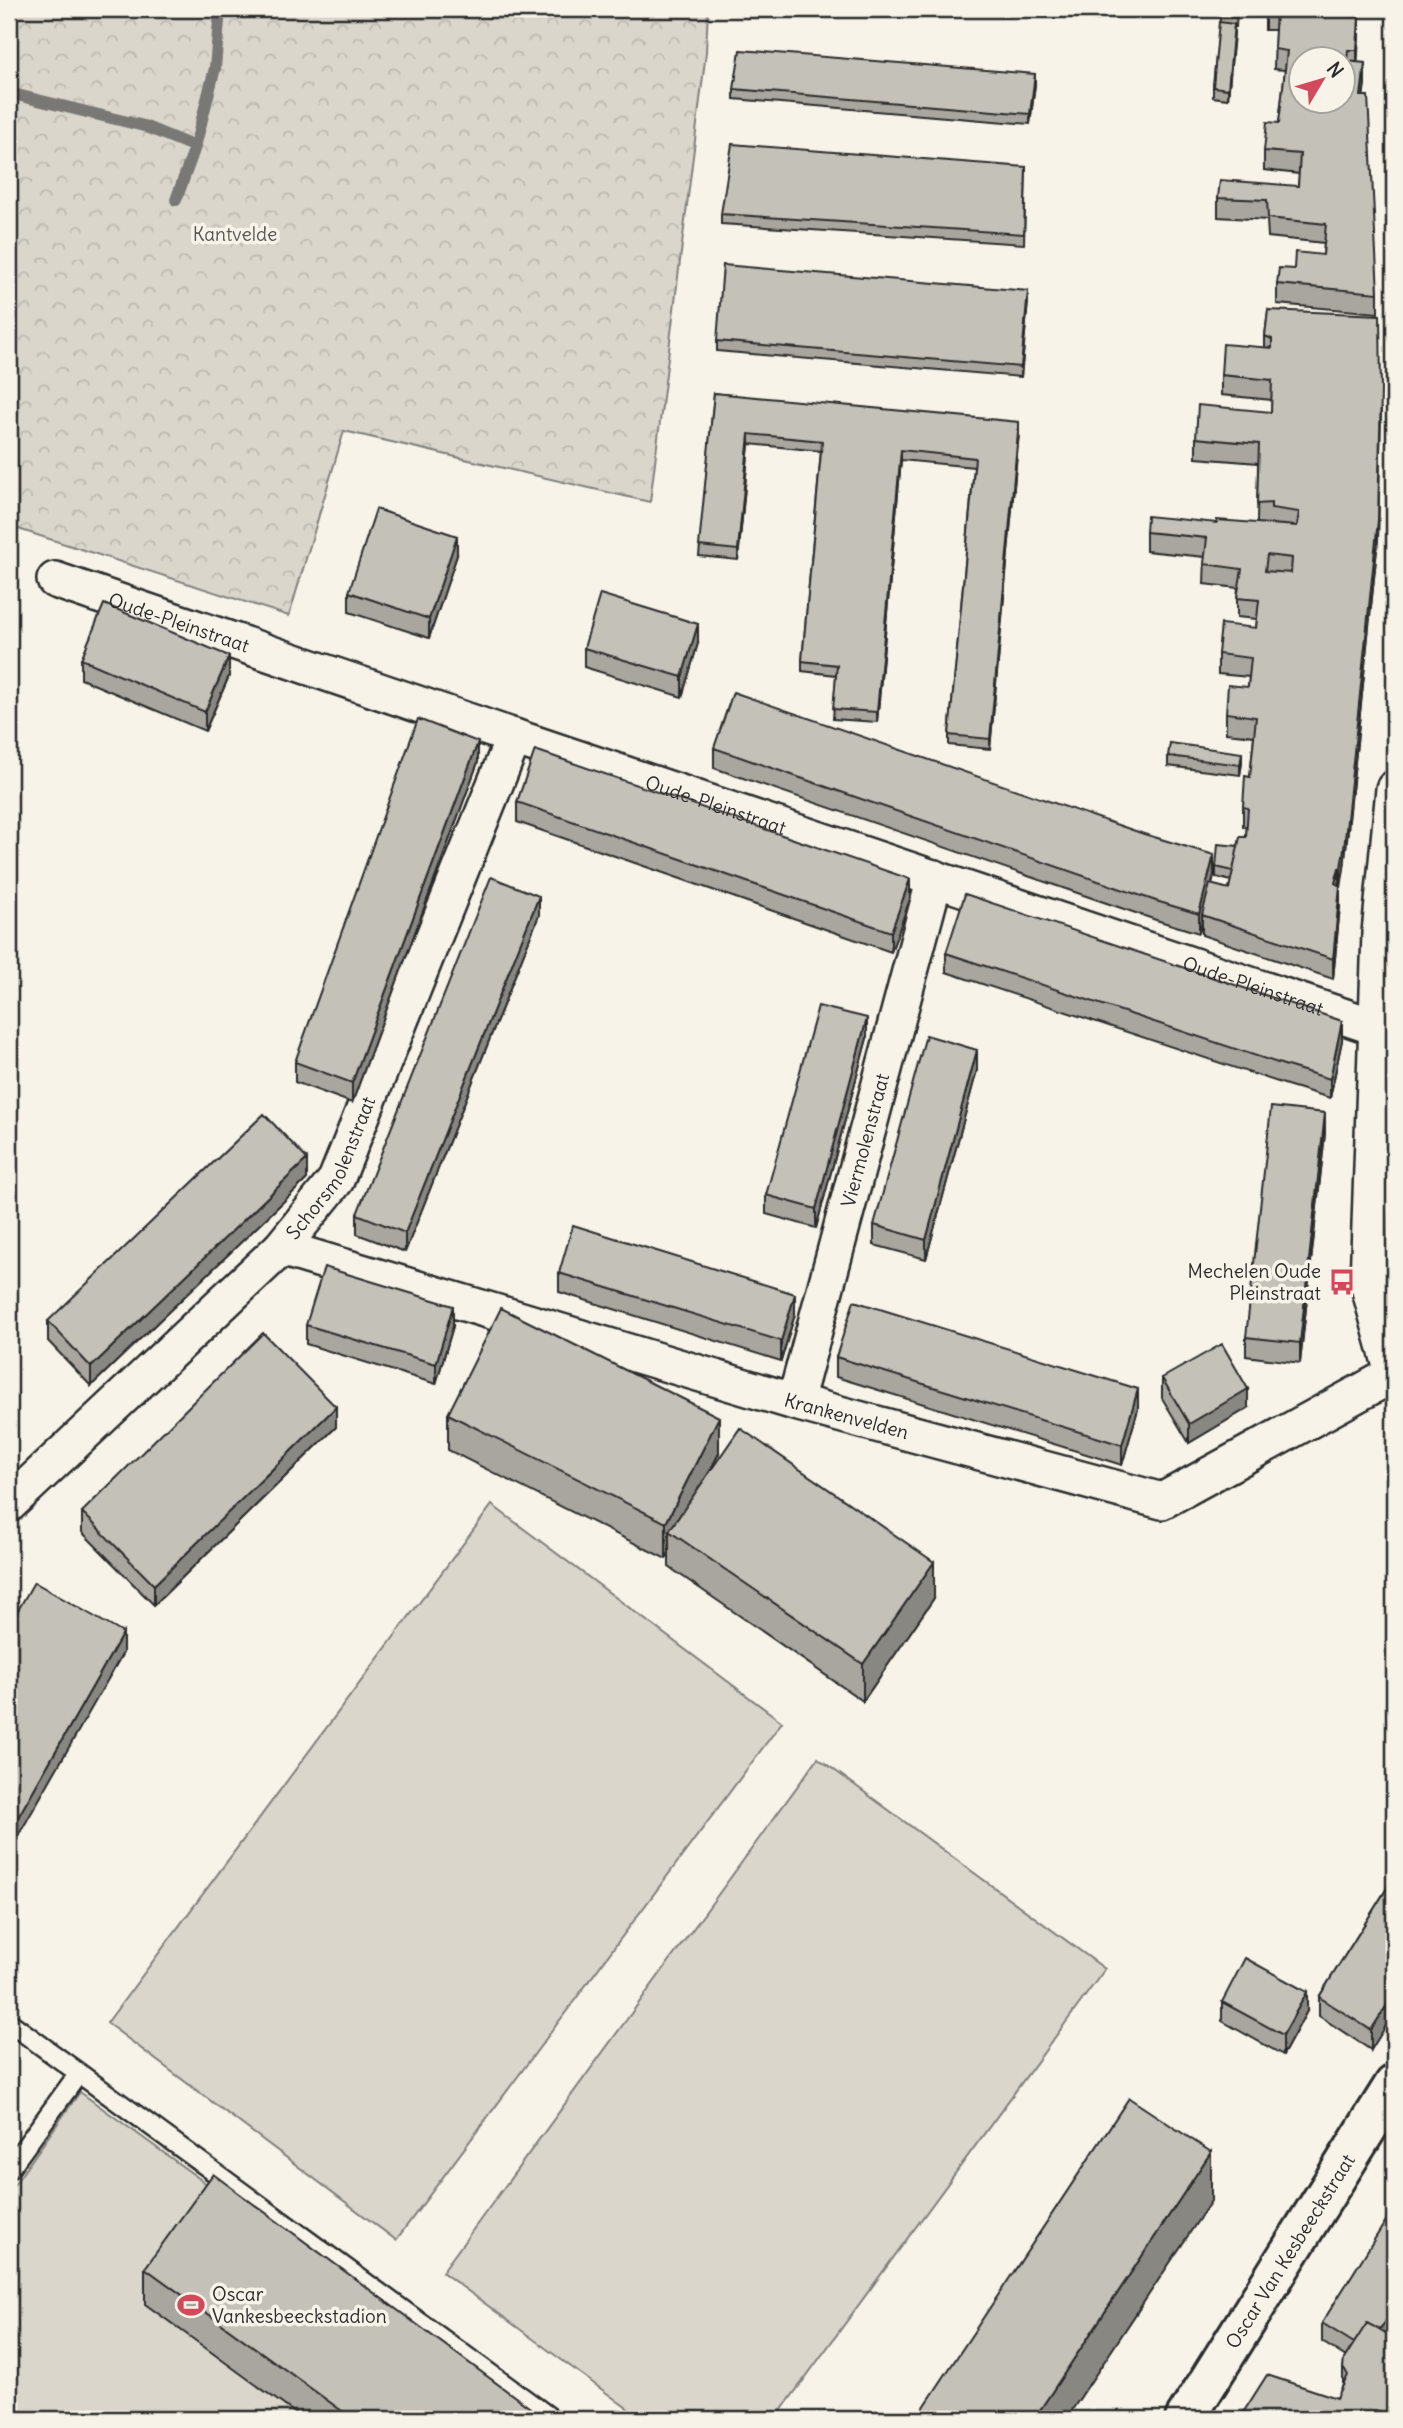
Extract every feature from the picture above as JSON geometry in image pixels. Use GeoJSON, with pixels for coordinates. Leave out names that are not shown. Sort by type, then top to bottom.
{"type":"FeatureCollection","features":[{"type":"Feature","properties":{"kind":"main road","name":"Oscar Van Kesbeeckstraat"},"geometry":{"type":"LineString","coordinates":[[1185,2419],[1394,2085]]}},
{"type":"Feature","properties":{"kind":"street","name":"Oude-Pleinstraat"},"geometry":{"type":"LineString","coordinates":[[55,580],[1378,1028]]}},
{"type":"Feature","properties":{"kind":"street","name":"Schorsmolenstraat"},"geometry":{"type":"LineString","coordinates":[[9,1504],[281,1248],[337,1180],[514,737]]}},
{"type":"Feature","properties":{"kind":"street"},"geometry":{"type":"LineString","coordinates":[[1393,1376],[1368,1283],[1380,933],[1394,789]]}},
{"type":"Feature","properties":{"kind":"street","name":"Viermolenstraat"},"geometry":{"type":"LineString","coordinates":[[795,1402],[935,878]]}},
{"type":"Feature","properties":{"kind":"street","name":"Krankenvelden"},"geometry":{"type":"LineString","coordinates":[[281,1248],[795,1402],[1163,1501],[1393,1376]]}},
{"type":"Feature","properties":{"kind":"lane"},"geometry":{"type":"LineString","coordinates":[[9,2022],[552,2419]]}},
{"type":"Feature","properties":{"kind":"lane"},"geometry":{"type":"LineString","coordinates":[[9,2169],[79,2073]]}},
{"type":"Feature","properties":{"kind":"green space","name":"Kantvelde"},"geometry":{"type":"Polygon","coordinates":[[[9,9],[708,9],[706,52],[650,502],[344,431],[289,616],[9,526],[9,9]]]}},
{"type":"Feature","properties":{"kind":"green space"},"geometry":{"type":"Polygon","coordinates":[[[492,1505],[782,1722],[396,2240],[107,2023],[492,1505]]]}},
{"type":"Feature","properties":{"kind":"green space"},"geometry":{"type":"Polygon","coordinates":[[[818,1758],[1105,1969],[775,2419],[642,2419],[442,2272],[818,1758]]]}},
{"type":"Feature","properties":{"kind":"green space","name":"Oscar Vankesbeeckstadion"},"geometry":{"type":"Polygon","coordinates":[[[80,2092],[531,2419],[9,2419],[9,2192],[80,2092]]]}},
{"type":"Feature","properties":{"kind":"building"},"geometry":{"type":"Polygon","coordinates":[[[1221,9],[1236,9],[1236,17],[1220,16],[1221,9]]]}},
{"type":"Feature","properties":{"kind":"building"},"geometry":{"type":"Polygon","coordinates":[[[1265,9],[1342,9],[1342,15],[1359,17],[1357,46],[1288,46],[1288,116],[1358,116],[1358,62],[1365,63],[1361,96],[1368,96],[1378,293],[1277,284],[1279,268],[1294,269],[1295,252],[1323,255],[1326,224],[1268,218],[1267,200],[1218,198],[1220,180],[1298,186],[1300,154],[1264,151],[1267,122],[1279,123],[1287,51],[1274,49],[1276,11],[1265,9]]]}},
{"type":"Feature","properties":{"kind":"building"},"geometry":{"type":"Polygon","coordinates":[[[1219,22],[1234,24],[1228,89],[1213,87],[1219,22]]]}},
{"type":"Feature","properties":{"kind":"building"},"geometry":{"type":"Polygon","coordinates":[[[740,50],[1035,74],[1030,114],[734,89],[740,50]]]}},
{"type":"Feature","properties":{"kind":"building"},"geometry":{"type":"Polygon","coordinates":[[[732,144],[1026,167],[1024,234],[721,214],[732,144]]]}},
{"type":"Feature","properties":{"kind":"building"},"geometry":{"type":"Polygon","coordinates":[[[723,265],[1028,291],[1021,367],[717,341],[723,265]]]}},
{"type":"Feature","properties":{"kind":"building"},"geometry":{"type":"Polygon","coordinates":[[[1268,310],[1380,315],[1378,520],[1344,849],[1335,883],[1340,886],[1333,959],[1202,915],[1210,884],[1229,889],[1240,837],[1246,837],[1248,808],[1243,807],[1245,776],[1250,777],[1256,717],[1226,713],[1228,685],[1248,687],[1251,658],[1218,654],[1221,624],[1256,628],[1259,600],[1237,598],[1242,569],[1204,564],[1207,538],[1146,532],[1147,516],[1217,523],[1217,520],[1297,526],[1299,512],[1271,508],[1271,503],[1257,504],[1259,444],[1196,438],[1198,405],[1271,412],[1272,380],[1221,375],[1223,344],[1272,348],[1272,339],[1265,336],[1268,310]],[[1267,555],[1265,571],[1291,573],[1292,558],[1267,555]]]}},
{"type":"Feature","properties":{"kind":"building"},"geometry":{"type":"Polygon","coordinates":[[[714,393],[1019,422],[990,739],[949,735],[975,458],[901,450],[877,712],[833,709],[837,665],[802,661],[822,441],[749,434],[738,550],[699,546],[714,393]]]}},
{"type":"Feature","properties":{"kind":"building"},"geometry":{"type":"Polygon","coordinates":[[[376,509],[457,536],[429,619],[349,592],[376,509]]]}},
{"type":"Feature","properties":{"kind":"building"},"geometry":{"type":"Polygon","coordinates":[[[600,594],[698,624],[682,677],[584,648],[600,594]]]}},
{"type":"Feature","properties":{"kind":"building"},"geometry":{"type":"Polygon","coordinates":[[[104,604],[229,656],[205,712],[81,659],[104,604]]]}},
{"type":"Feature","properties":{"kind":"building"},"geometry":{"type":"Polygon","coordinates":[[[733,692],[1144,834],[1214,855],[1199,914],[714,748],[733,692]]]}},
{"type":"Feature","properties":{"kind":"building"},"geometry":{"type":"Polygon","coordinates":[[[418,719],[478,742],[352,1083],[295,1062],[418,719]]]}},
{"type":"Feature","properties":{"kind":"building"},"geometry":{"type":"Polygon","coordinates":[[[1170,743],[1242,753],[1240,765],[1168,756],[1170,743]]]}},
{"type":"Feature","properties":{"kind":"building"},"geometry":{"type":"Polygon","coordinates":[[[535,750],[910,879],[891,932],[517,802],[535,750]]]}},
{"type":"Feature","properties":{"kind":"building"},"geometry":{"type":"Polygon","coordinates":[[[1218,844],[1238,846],[1233,871],[1216,867],[1218,844]]]}},
{"type":"Feature","properties":{"kind":"building"},"geometry":{"type":"Polygon","coordinates":[[[491,877],[539,896],[405,1233],[357,1214],[491,877]]]}},
{"type":"Feature","properties":{"kind":"building"},"geometry":{"type":"Polygon","coordinates":[[[965,894],[1342,1021],[1330,1079],[946,953],[965,894]]]}},
{"type":"Feature","properties":{"kind":"building"},"geometry":{"type":"Polygon","coordinates":[[[818,1006],[867,1018],[816,1209],[766,1195],[818,1006]]]}},
{"type":"Feature","properties":{"kind":"building"},"geometry":{"type":"Polygon","coordinates":[[[926,1035],[977,1050],[926,1240],[874,1225],[926,1035]]]}},
{"type":"Feature","properties":{"kind":"building"},"geometry":{"type":"Polygon","coordinates":[[[1271,1107],[1325,1113],[1300,1343],[1246,1337],[1271,1107]]]}},
{"type":"Feature","properties":{"kind":"building"},"geometry":{"type":"Polygon","coordinates":[[[264,1114],[307,1159],[91,1367],[48,1321],[264,1114]]]}},
{"type":"Feature","properties":{"kind":"building"},"geometry":{"type":"Polygon","coordinates":[[[573,1225],[795,1294],[781,1341],[559,1273],[573,1225]]]}},
{"type":"Feature","properties":{"kind":"building"},"geometry":{"type":"Polygon","coordinates":[[[324,1267],[453,1306],[436,1364],[306,1325],[324,1267]]]}},
{"type":"Feature","properties":{"kind":"building"},"geometry":{"type":"Polygon","coordinates":[[[854,1301],[1138,1389],[1122,1445],[836,1357],[854,1301]]]}},
{"type":"Feature","properties":{"kind":"building"},"geometry":{"type":"Polygon","coordinates":[[[501,1308],[719,1417],[666,1523],[448,1414],[501,1308]]]}},
{"type":"Feature","properties":{"kind":"building"},"geometry":{"type":"Polygon","coordinates":[[[263,1333],[336,1407],[154,1585],[82,1512],[263,1333]]]}},
{"type":"Feature","properties":{"kind":"building"},"geometry":{"type":"Polygon","coordinates":[[[1222,1344],[1248,1389],[1189,1424],[1162,1378],[1222,1344]]]}},
{"type":"Feature","properties":{"kind":"building"},"geometry":{"type":"Polygon","coordinates":[[[740,1428],[934,1562],[863,1664],[669,1531],[740,1428]]]}},
{"type":"Feature","properties":{"kind":"building"},"geometry":{"type":"Polygon","coordinates":[[[34,1582],[123,1633],[9,1833],[9,1626],[34,1582]]]}},
{"type":"Feature","properties":{"kind":"building"},"geometry":{"type":"Polygon","coordinates":[[[1394,1877],[1394,1994],[1371,2030],[1319,1997],[1394,1877]]]}},
{"type":"Feature","properties":{"kind":"building"},"geometry":{"type":"Polygon","coordinates":[[[1245,1958],[1307,1992],[1283,2035],[1222,2002],[1245,1958]]]}},
{"type":"Feature","properties":{"kind":"building"},"geometry":{"type":"Polygon","coordinates":[[[1129,2098],[1211,2152],[1034,2419],[916,2419],[1129,2098]]]}},
{"type":"Feature","properties":{"kind":"building"},"geometry":{"type":"Polygon","coordinates":[[[213,2174],[545,2419],[353,2419],[145,2268],[213,2174]]]}},
{"type":"Feature","properties":{"kind":"building"},"geometry":{"type":"Polygon","coordinates":[[[1394,2208],[1394,2308],[1380,2330],[1367,2323],[1354,2343],[1322,2323],[1394,2208]]]}},
{"type":"Feature","properties":{"kind":"building"},"geometry":{"type":"Polygon","coordinates":[[[1367,2323],[1394,2339],[1394,2416],[1375,2410],[1369,2419],[1239,2419],[1267,2375],[1337,2398],[1348,2375],[1343,2368],[1344,2359],[1367,2323]]]}},
{"type":"Feature","properties":{"kind":"waterway"},"geometry":{"type":"LineString","coordinates":[[176,200],[195,147],[215,68],[220,9]]}},
{"type":"Feature","properties":{"kind":"waterway"},"geometry":{"type":"LineString","coordinates":[[9,93],[144,126],[195,147]]}},
{"type":"Feature","properties":{"kind":"place","name":"Mechelen Oude Pleinstraat"},"geometry":{"type":"Point","coordinates":[1342,1282]}},
{"type":"Feature","properties":{"kind":"place","name":"Oscar Vankesbeeckstadion"},"geometry":{"type":"Point","coordinates":[191,2305]}}]}
